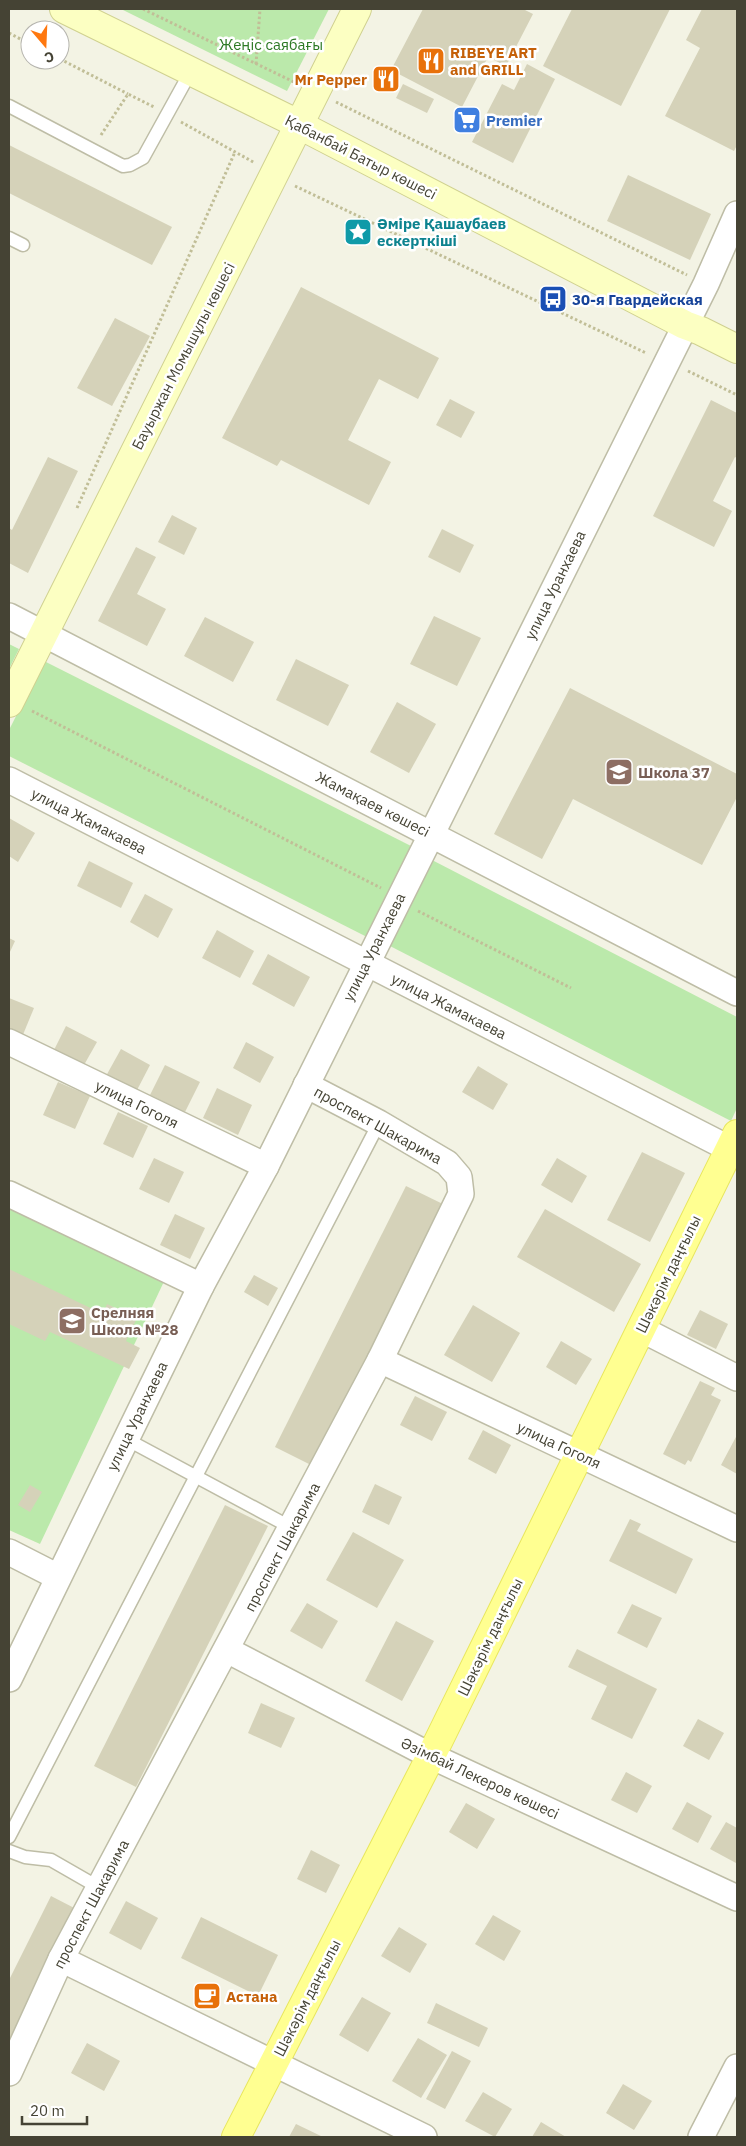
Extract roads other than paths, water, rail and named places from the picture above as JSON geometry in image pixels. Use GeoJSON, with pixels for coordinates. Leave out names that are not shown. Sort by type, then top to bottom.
{"type":"FeatureCollection","features":[{"type":"Feature","properties":{"kind":"main road","name":"Шәкәрім даңғылы"},"geometry":{"type":"LineString","coordinates":[[236,2137],[431,1756],[734,1141]]}},
{"type":"Feature","properties":{"kind":"street","name":"Қабанбай Батыр көшесі"},"geometry":{"type":"LineString","coordinates":[[64,9],[298,125],[737,349]]}},
{"type":"Feature","properties":{"kind":"street","name":"Бауыржан Момышұлы көшесі"},"geometry":{"type":"LineString","coordinates":[[9,702],[357,9]]}},
{"type":"Feature","properties":{"kind":"street","name":"улица Уранхаева"},"geometry":{"type":"LineString","coordinates":[[9,1679],[201,1286],[266,1166],[431,834],[676,366],[693,328],[706,284],[737,214]]}},
{"type":"Feature","properties":{"kind":"street","name":"Жамақаев көшесі"},"geometry":{"type":"LineString","coordinates":[[9,616],[737,993]]}},
{"type":"Feature","properties":{"kind":"street","name":"улица Жамакаева"},"geometry":{"type":"LineString","coordinates":[[9,780],[366,963],[734,1141]]}},
{"type":"Feature","properties":{"kind":"street","name":"улица Гоголя"},"geometry":{"type":"LineString","coordinates":[[9,1042],[266,1166]]}},
{"type":"Feature","properties":{"kind":"street","name":"проспект Шакарима"},"geometry":{"type":"LineString","coordinates":[[9,2073],[60,1959],[292,1528],[380,1360],[461,1194],[459,1177],[447,1163],[379,1123],[306,1085]]}},
{"type":"Feature","properties":{"kind":"street"},"geometry":{"type":"LineString","coordinates":[[9,1194],[201,1286]]}},
{"type":"Feature","properties":{"kind":"street"},"geometry":{"type":"LineString","coordinates":[[640,1329],[737,1378]]}},
{"type":"Feature","properties":{"kind":"street","name":"улица Гоголя"},"geometry":{"type":"LineString","coordinates":[[380,1360],[737,1529]]}},
{"type":"Feature","properties":{"kind":"street"},"geometry":{"type":"LineString","coordinates":[[9,1552],[58,1577]]}},
{"type":"Feature","properties":{"kind":"street","name":"Әзімбай Лекеров көшесі"},"geometry":{"type":"LineString","coordinates":[[227,1650],[431,1756],[737,1898]]}},
{"type":"Feature","properties":{"kind":"street"},"geometry":{"type":"LineString","coordinates":[[60,1959],[273,2065],[424,2137]]}},
{"type":"Feature","properties":{"kind":"street"},"geometry":{"type":"LineString","coordinates":[[701,2137],[737,2067]]}},
{"type":"Feature","properties":{"kind":"lane"},"geometry":{"type":"LineString","coordinates":[[9,106],[123,166],[143,158],[190,71]]}},
{"type":"Feature","properties":{"kind":"lane"},"geometry":{"type":"LineString","coordinates":[[9,238],[23,245]]}},
{"type":"Feature","properties":{"kind":"lane"},"geometry":{"type":"LineString","coordinates":[[9,1837],[379,1123]]}},
{"type":"Feature","properties":{"kind":"lane"},"geometry":{"type":"LineString","coordinates":[[126,1439],[292,1528]]}},
{"type":"Feature","properties":{"kind":"lane"},"geometry":{"type":"LineString","coordinates":[[9,1851],[25,1857],[51,1860],[98,1887]]}},
{"type":"Feature","properties":{"kind":"place","name":"RIBEYE ART and GRILL"},"geometry":{"type":"Point","coordinates":[431,61]}},
{"type":"Feature","properties":{"kind":"place","name":"Mr Pepper"},"geometry":{"type":"Point","coordinates":[386,79]}},
{"type":"Feature","properties":{"kind":"place","name":"Premier"},"geometry":{"type":"Point","coordinates":[467,120]}},
{"type":"Feature","properties":{"kind":"place","name":"Әміре Қашаубаев ескерткіші"},"geometry":{"type":"Point","coordinates":[358,232]}},
{"type":"Feature","properties":{"kind":"place","name":"30-я Гвардейская"},"geometry":{"type":"Point","coordinates":[553,299]}},
{"type":"Feature","properties":{"kind":"place","name":"Школа 37"},"geometry":{"type":"Point","coordinates":[619,772]}},
{"type":"Feature","properties":{"kind":"place","name":"Срелняя Школа №28"},"geometry":{"type":"Point","coordinates":[72,1321]}},
{"type":"Feature","properties":{"kind":"place","name":"Астана"},"geometry":{"type":"Point","coordinates":[207,1996]}},
{"type":"Feature","properties":{"kind":"park label","name":"Жеңіс саябағы"},"geometry":{"type":"Point","coordinates":[271,44]}}]}
